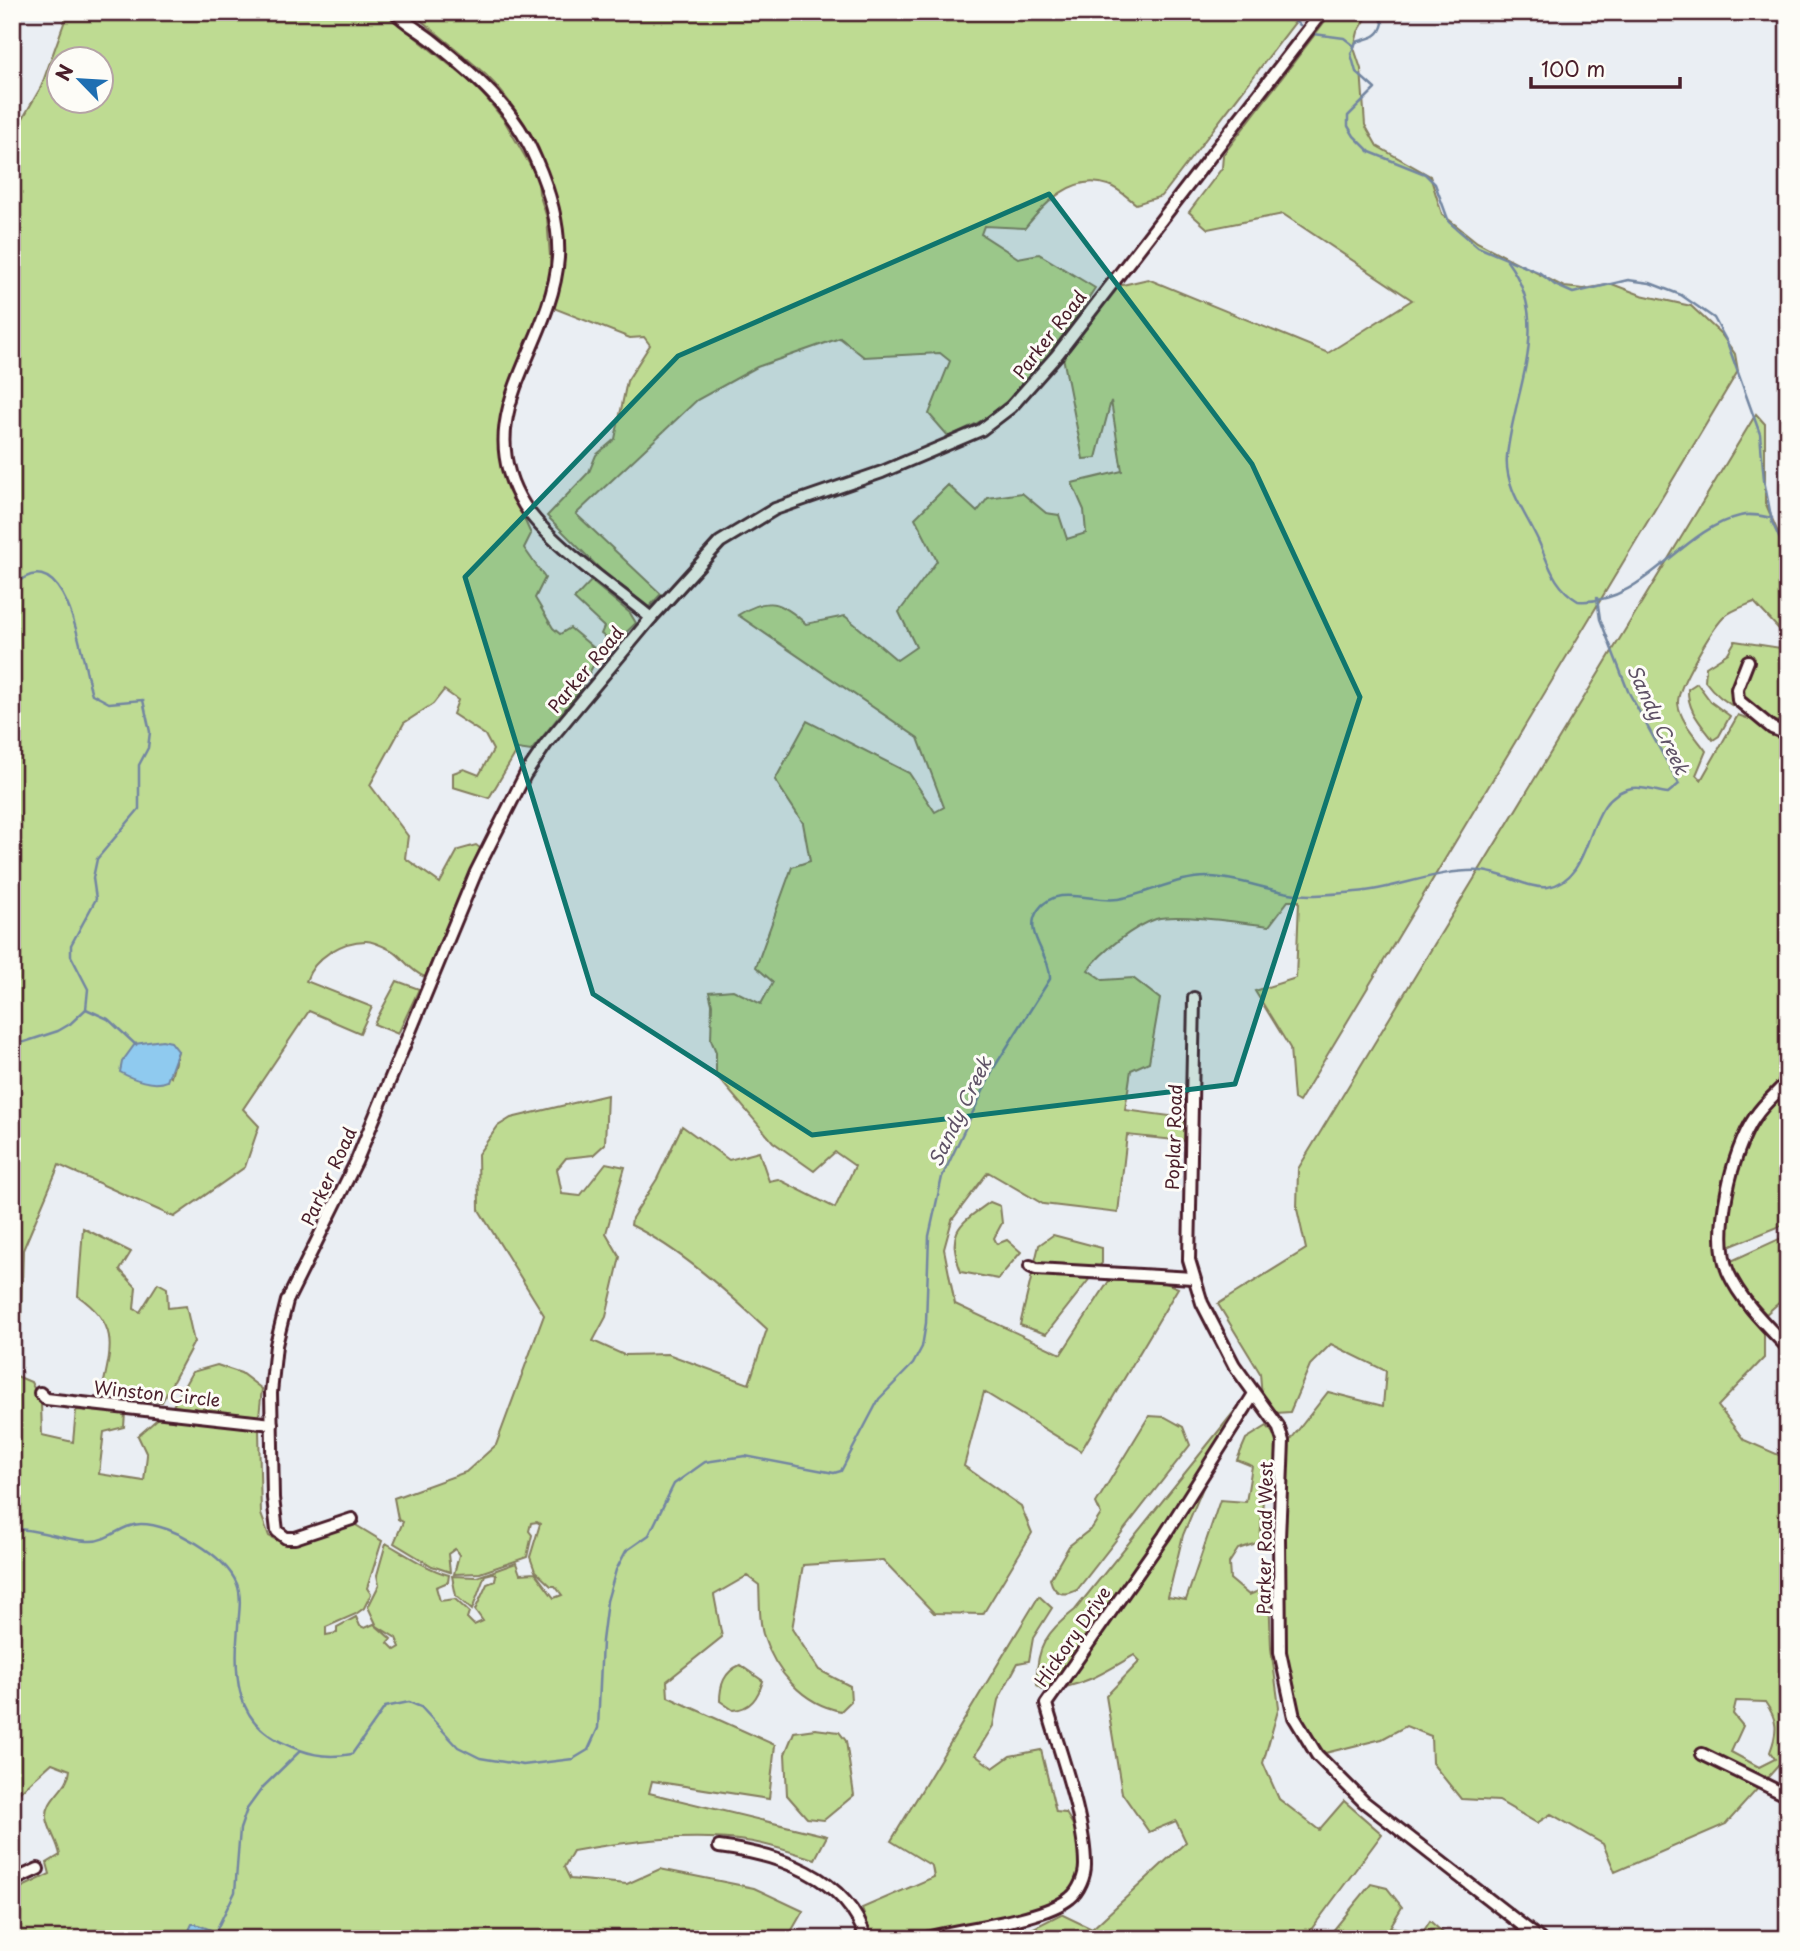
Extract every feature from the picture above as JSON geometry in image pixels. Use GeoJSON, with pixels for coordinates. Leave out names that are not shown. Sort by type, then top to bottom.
{"type":"FeatureCollection","features":[{"type":"Feature","properties":{"kind":"street"},"geometry":{"type":"LineString","coordinates":[[395,12],[470,71],[496,96],[536,159],[553,213],[558,256],[550,299],[511,395],[503,427],[503,442],[513,485],[524,506],[545,530],[651,618]]}},
{"type":"Feature","properties":{"kind":"street","name":"Parker Road"},"geometry":{"type":"LineString","coordinates":[[352,1518],[295,1538],[281,1536],[277,1531],[273,1498],[273,1367],[287,1301],[356,1162],[485,852],[514,793],[539,754],[651,618],[720,542],[754,519],[936,451],[1001,416],[1057,355],[1322,12]]}},
{"type":"Feature","properties":{"kind":"street"},"geometry":{"type":"LineString","coordinates":[[1748,661],[1737,689],[1738,700],[1772,728],[1788,734]]}},
{"type":"Feature","properties":{"kind":"street","name":"Poplar Road"},"geometry":{"type":"LineString","coordinates":[[1193,1278],[1188,1222],[1194,998]]}},
{"type":"Feature","properties":{"kind":"street"},"geometry":{"type":"LineString","coordinates":[[1788,1081],[1754,1117],[1738,1149],[1726,1201],[1722,1250],[1729,1274],[1743,1296],[1788,1348]]}},
{"type":"Feature","properties":{"kind":"street"},"geometry":{"type":"LineString","coordinates":[[1030,1266],[1036,1269],[1193,1278]]}},
{"type":"Feature","properties":{"kind":"street","name":"Parker Road West"},"geometry":{"type":"LineString","coordinates":[[1193,1278],[1229,1355],[1278,1426],[1284,1445],[1279,1538],[1280,1652],[1294,1717],[1317,1755],[1364,1802],[1540,1939]]}},
{"type":"Feature","properties":{"kind":"street","name":"Winston Circle"},"geometry":{"type":"LineString","coordinates":[[40,1393],[46,1399],[272,1424]]}},
{"type":"Feature","properties":{"kind":"street","name":"Hickory Drive"},"geometry":{"type":"LineString","coordinates":[[922,1939],[1038,1913],[1070,1899],[1079,1887],[1085,1866],[1079,1827],[1045,1704],[1164,1536],[1254,1394]]}},
{"type":"Feature","properties":{"kind":"street"},"geometry":{"type":"LineString","coordinates":[[1702,1754],[1788,1796]]}},
{"type":"Feature","properties":{"kind":"street"},"geometry":{"type":"LineString","coordinates":[[719,1847],[767,1856],[810,1873],[850,1909],[866,1939]]}},
{"type":"Feature","properties":{"kind":"street"},"geometry":{"type":"LineString","coordinates":[[12,1881],[38,1869]]}},
{"type":"Feature","properties":{"kind":"highlighted area"},"geometry":{"type":"Polygon","coordinates":[[[1049,194],[1252,464],[1360,697],[1235,1084],[812,1135],[593,994],[465,577],[678,356],[1049,194]]]}},
{"type":"Feature","properties":{"kind":"green space"},"geometry":{"type":"Polygon","coordinates":[[[68,12],[384,12],[478,88],[504,120],[538,179],[539,193],[547,218],[551,270],[544,306],[507,392],[499,425],[498,450],[506,479],[531,534],[524,548],[545,578],[535,598],[553,628],[560,634],[570,628],[600,653],[579,692],[531,751],[518,749],[489,798],[453,787],[453,773],[464,769],[479,775],[493,750],[485,735],[453,714],[458,700],[444,690],[433,704],[404,723],[370,785],[408,836],[405,858],[440,883],[458,850],[476,845],[480,848],[425,977],[414,971],[391,950],[369,941],[347,944],[322,958],[306,981],[372,1007],[360,1033],[309,1011],[243,1109],[259,1126],[245,1167],[174,1217],[59,1165],[23,1250],[21,1320],[12,1341],[12,137],[41,87],[46,73],[46,116],[116,116],[116,46],[56,46],[68,12]],[[138,1044],[171,1077],[178,1051],[138,1044]]]}},
{"type":"Feature","properties":{"kind":"green space"},"geometry":{"type":"Polygon","coordinates":[[[411,12],[1303,12],[1162,196],[1136,204],[1112,186],[1095,182],[1083,183],[1051,200],[1025,228],[984,226],[981,234],[1018,258],[1039,254],[1095,288],[1060,341],[1033,374],[1004,404],[983,420],[949,437],[929,414],[950,361],[940,353],[864,357],[840,338],[757,367],[697,400],[576,514],[661,594],[649,607],[601,570],[547,516],[589,472],[596,455],[615,439],[627,381],[650,345],[644,337],[630,338],[551,307],[561,270],[563,241],[553,189],[543,162],[531,137],[502,93],[486,75],[411,12]]]}},
{"type":"Feature","properties":{"kind":"green space"},"geometry":{"type":"Polygon","coordinates":[[[1332,12],[1370,12],[1358,32],[1354,48],[1361,69],[1365,125],[1377,146],[1430,176],[1442,214],[1477,242],[1564,287],[1584,289],[1612,284],[1641,295],[1691,306],[1721,334],[1735,354],[1738,371],[1299,1102],[1294,1099],[1290,1048],[1255,991],[1296,978],[1299,901],[1288,901],[1269,926],[1195,918],[1156,919],[1119,940],[1088,970],[1103,980],[1133,978],[1160,999],[1149,1062],[1131,1070],[1125,1110],[1185,1118],[1184,1141],[1127,1135],[1118,1213],[1043,1204],[988,1172],[952,1220],[944,1249],[955,1304],[1061,1354],[1109,1281],[1159,1280],[1178,1288],[1081,1451],[984,1392],[964,1466],[1021,1506],[1032,1533],[983,1614],[934,1613],[883,1560],[803,1565],[792,1629],[819,1670],[850,1686],[851,1701],[841,1711],[814,1701],[802,1693],[775,1661],[763,1634],[759,1585],[747,1576],[714,1595],[722,1637],[667,1681],[668,1697],[775,1745],[769,1799],[652,1781],[649,1793],[827,1836],[815,1859],[746,1841],[681,1838],[638,1841],[573,1851],[564,1867],[570,1879],[627,1884],[660,1869],[754,1888],[803,1911],[788,1937],[235,1939],[192,1925],[185,1939],[12,1939],[12,1892],[50,1874],[47,1863],[60,1855],[48,1823],[47,1811],[66,1783],[70,1770],[52,1763],[12,1799],[12,1374],[31,1382],[41,1403],[42,1435],[73,1442],[76,1410],[125,1413],[124,1427],[104,1432],[99,1474],[144,1481],[147,1455],[138,1436],[162,1415],[259,1430],[261,1514],[269,1536],[278,1541],[295,1543],[354,1524],[382,1541],[367,1588],[371,1594],[364,1608],[326,1627],[326,1635],[337,1633],[337,1627],[356,1617],[360,1626],[365,1628],[374,1624],[391,1639],[388,1643],[395,1650],[400,1647],[396,1638],[377,1626],[368,1607],[379,1585],[377,1575],[386,1543],[425,1566],[449,1575],[448,1582],[436,1587],[440,1601],[455,1599],[469,1612],[467,1618],[474,1625],[483,1621],[475,1610],[487,1584],[495,1581],[496,1575],[485,1575],[472,1610],[456,1596],[452,1576],[477,1577],[516,1563],[520,1574],[535,1573],[554,1598],[562,1595],[535,1571],[530,1557],[540,1524],[537,1522],[531,1523],[529,1531],[532,1535],[527,1557],[480,1573],[454,1574],[459,1555],[455,1549],[448,1554],[450,1572],[432,1566],[394,1543],[403,1522],[398,1519],[394,1498],[466,1472],[496,1445],[544,1315],[479,1210],[478,1154],[498,1126],[511,1118],[607,1095],[605,1144],[593,1155],[566,1158],[557,1169],[562,1194],[580,1196],[606,1163],[625,1167],[606,1233],[620,1257],[606,1317],[593,1341],[624,1355],[668,1354],[749,1384],[767,1329],[719,1286],[668,1246],[631,1225],[632,1218],[657,1179],[682,1126],[729,1160],[759,1152],[769,1181],[778,1179],[835,1208],[855,1166],[835,1152],[814,1171],[773,1142],[716,1075],[709,992],[733,990],[761,1004],[773,982],[756,967],[792,867],[810,861],[803,823],[775,780],[807,721],[909,773],[935,812],[944,807],[918,738],[738,615],[766,603],[789,610],[806,624],[845,616],[897,660],[916,647],[899,612],[937,561],[915,518],[948,485],[977,512],[988,498],[1022,493],[1046,513],[1059,515],[1067,539],[1086,533],[1084,510],[1072,483],[1122,471],[1111,401],[1096,458],[1083,459],[1063,357],[1114,287],[1148,279],[1328,353],[1412,300],[1283,214],[1208,229],[1189,212],[1222,168],[1223,155],[1332,12]]]}},
{"type":"Feature","properties":{"kind":"green space"},"geometry":{"type":"Polygon","coordinates":[[[1756,414],[1765,424],[1765,502],[1788,556],[1788,639],[1754,602],[1730,612],[1719,623],[1696,658],[1683,684],[1678,703],[1685,722],[1706,751],[1696,775],[1701,780],[1738,715],[1778,729],[1788,729],[1788,1076],[1736,1144],[1722,1186],[1717,1255],[1733,1295],[1764,1332],[1764,1358],[1718,1406],[1744,1440],[1788,1459],[1788,1748],[1787,1756],[1726,1824],[1615,1872],[1603,1844],[1551,1814],[1537,1823],[1499,1801],[1461,1799],[1432,1763],[1431,1736],[1406,1726],[1382,1739],[1325,1753],[1300,1719],[1291,1690],[1285,1643],[1283,1529],[1288,1443],[1328,1392],[1383,1406],[1386,1371],[1331,1344],[1310,1365],[1290,1412],[1276,1413],[1262,1397],[1260,1373],[1218,1304],[1306,1249],[1297,1209],[1298,1169],[1756,414]],[[1736,1701],[1733,1714],[1743,1726],[1731,1752],[1759,1767],[1775,1759],[1770,1752],[1775,1732],[1774,1720],[1765,1702],[1736,1701]]]}},
{"type":"Feature","properties":{"kind":"green space"},"geometry":{"type":"Polygon","coordinates":[[[591,581],[630,613],[636,623],[614,644],[601,634],[604,627],[574,599],[591,581]]]}},
{"type":"Feature","properties":{"kind":"green space"},"geometry":{"type":"Polygon","coordinates":[[[1735,641],[1781,648],[1788,705],[1786,722],[1763,719],[1741,710],[1712,690],[1705,681],[1706,667],[1728,653],[1735,641]]]}},
{"type":"Feature","properties":{"kind":"green space"},"geometry":{"type":"Polygon","coordinates":[[[1697,683],[1711,702],[1730,716],[1719,736],[1713,740],[1696,716],[1688,697],[1688,689],[1697,683]]]}},
{"type":"Feature","properties":{"kind":"green space"},"geometry":{"type":"Polygon","coordinates":[[[397,981],[419,989],[398,1034],[374,1024],[397,981]]]}},
{"type":"Feature","properties":{"kind":"green space"},"geometry":{"type":"Polygon","coordinates":[[[1788,1090],[1788,1223],[1731,1246],[1726,1241],[1732,1199],[1748,1138],[1771,1104],[1788,1090]]]}},
{"type":"Feature","properties":{"kind":"green space"},"geometry":{"type":"Polygon","coordinates":[[[990,1202],[1000,1206],[1002,1223],[994,1238],[997,1244],[1007,1240],[1021,1252],[998,1279],[961,1272],[955,1247],[955,1238],[963,1223],[990,1202]]]}},
{"type":"Feature","properties":{"kind":"green space"},"geometry":{"type":"Polygon","coordinates":[[[83,1228],[131,1252],[120,1270],[136,1287],[134,1309],[140,1312],[158,1283],[167,1288],[168,1308],[186,1306],[194,1342],[162,1402],[101,1395],[108,1364],[109,1339],[101,1318],[78,1296],[83,1228]]]}},
{"type":"Feature","properties":{"kind":"green space"},"geometry":{"type":"Polygon","coordinates":[[[1053,1235],[1102,1248],[1102,1263],[1046,1334],[1020,1325],[1039,1245],[1053,1235]]]}},
{"type":"Feature","properties":{"kind":"green space"},"geometry":{"type":"Polygon","coordinates":[[[1788,1235],[1788,1295],[1766,1314],[1742,1287],[1729,1262],[1788,1235]]]}},
{"type":"Feature","properties":{"kind":"green space"},"geometry":{"type":"Polygon","coordinates":[[[217,1365],[241,1373],[262,1389],[259,1416],[173,1406],[192,1372],[217,1365]]]}},
{"type":"Feature","properties":{"kind":"green space"},"geometry":{"type":"Polygon","coordinates":[[[1241,1403],[1251,1412],[1207,1478],[1183,1535],[1168,1597],[1186,1600],[1220,1500],[1246,1502],[1252,1466],[1237,1460],[1246,1439],[1267,1426],[1279,1441],[1278,1463],[1265,1472],[1260,1542],[1238,1549],[1229,1563],[1230,1579],[1249,1595],[1263,1589],[1269,1592],[1271,1648],[1279,1707],[1263,1763],[1279,1799],[1319,1830],[1344,1801],[1382,1834],[1310,1931],[1332,1932],[1371,1884],[1387,1888],[1402,1907],[1390,1927],[1423,1932],[1430,1921],[1450,1939],[940,1939],[1006,1926],[1024,1933],[1061,1914],[1092,1929],[1186,1842],[1176,1821],[1149,1832],[1122,1793],[1106,1696],[1140,1661],[1134,1655],[1080,1683],[1044,1690],[1037,1685],[1038,1661],[1050,1633],[1075,1610],[1241,1403]]]}},
{"type":"Feature","properties":{"kind":"green space"},"geometry":{"type":"Polygon","coordinates":[[[1149,1416],[1165,1417],[1183,1427],[1190,1445],[1077,1590],[1060,1593],[1050,1579],[1069,1546],[1092,1528],[1101,1514],[1096,1503],[1149,1416]]]}},
{"type":"Feature","properties":{"kind":"green space"},"geometry":{"type":"Polygon","coordinates":[[[1039,1596],[1052,1608],[1033,1638],[1029,1661],[1018,1663],[998,1700],[993,1726],[975,1755],[993,1768],[1010,1756],[1041,1750],[1056,1812],[1066,1813],[1079,1844],[1081,1867],[1074,1889],[1056,1905],[1023,1915],[944,1928],[911,1938],[871,1939],[862,1908],[934,1877],[932,1866],[891,1841],[1039,1596]]]}},
{"type":"Feature","properties":{"kind":"green space"},"geometry":{"type":"Polygon","coordinates":[[[740,1665],[763,1681],[749,1705],[733,1710],[720,1701],[721,1690],[727,1675],[740,1665]]]}},
{"type":"Feature","properties":{"kind":"green space"},"geometry":{"type":"Polygon","coordinates":[[[815,1729],[839,1732],[846,1741],[854,1795],[824,1820],[807,1818],[787,1795],[785,1754],[794,1732],[815,1729]]]}},
{"type":"Feature","properties":{"kind":"water"},"geometry":{"type":"Polygon","coordinates":[[[162,1040],[171,1042],[178,1051],[167,1081],[150,1083],[120,1072],[122,1062],[135,1044],[162,1040]]]}},
{"type":"Feature","properties":{"kind":"water"},"geometry":{"type":"Polygon","coordinates":[[[192,1924],[196,1924],[234,1939],[185,1939],[192,1924]]]}},
{"type":"Feature","properties":{"kind":"waterway"},"geometry":{"type":"LineString","coordinates":[[1281,12],[1300,25]]}},
{"type":"Feature","properties":{"kind":"waterway"},"geometry":{"type":"LineString","coordinates":[[1377,12],[1383,23],[1382,28],[1373,37],[1356,42],[1351,54],[1356,72],[1375,89],[1348,116],[1348,126],[1354,136],[1370,152],[1425,174],[1435,184],[1449,222],[1478,247],[1540,273],[1555,285],[1573,293],[1628,280],[1650,283],[1681,295],[1714,318],[1727,342],[1760,434],[1764,480],[1772,522],[1788,557]]}},
{"type":"Feature","properties":{"kind":"waterway"},"geometry":{"type":"LineString","coordinates":[[1314,34],[1344,38],[1353,45]]}},
{"type":"Feature","properties":{"kind":"waterway"},"geometry":{"type":"LineString","coordinates":[[1507,261],[1521,285],[1528,308],[1530,332],[1511,431],[1507,467],[1517,500],[1563,589],[1578,601],[1601,599],[1622,592],[1718,524],[1744,515],[1772,518]]}},
{"type":"Feature","properties":{"kind":"waterway","name":"Sandy Creek"},"geometry":{"type":"LineString","coordinates":[[12,587],[31,575],[47,577],[60,590],[70,610],[92,694],[109,703],[143,700],[150,732],[148,748],[139,765],[139,809],[97,859],[93,878],[96,899],[71,945],[71,956],[88,989],[86,1009],[58,1031],[12,1046]]}},
{"type":"Feature","properties":{"kind":"waterway","name":"Sandy Creek"},"geometry":{"type":"LineString","coordinates":[[12,1530],[28,1530],[91,1541],[134,1525],[154,1525],[182,1535],[210,1552],[231,1573],[239,1589],[236,1660],[240,1693],[246,1708],[265,1733],[290,1746],[324,1756],[352,1754],[385,1707],[409,1702],[421,1707],[458,1747],[480,1758],[523,1765],[573,1759],[588,1750],[598,1728],[602,1641],[607,1601],[616,1570],[626,1551],[649,1535],[674,1484],[705,1462],[745,1456],[834,1473],[841,1471],[879,1399],[913,1364],[922,1347],[926,1323],[929,1236],[942,1177],[995,1066],[1050,979],[1033,927],[1038,910],[1055,897],[1118,899],[1198,877],[1236,880],[1301,895],[1372,890],[1467,871],[1489,872],[1541,887],[1564,881],[1575,869],[1604,806],[1616,794],[1632,788],[1668,793],[1679,784],[1628,691],[1600,619],[1597,598]]}},
{"type":"Feature","properties":{"kind":"waterway"},"geometry":{"type":"LineString","coordinates":[[86,1009],[108,1019],[136,1045]]}},
{"type":"Feature","properties":{"kind":"waterway"},"geometry":{"type":"LineString","coordinates":[[212,1939],[235,1892],[240,1829],[247,1809],[263,1787],[300,1751]]}}]}
